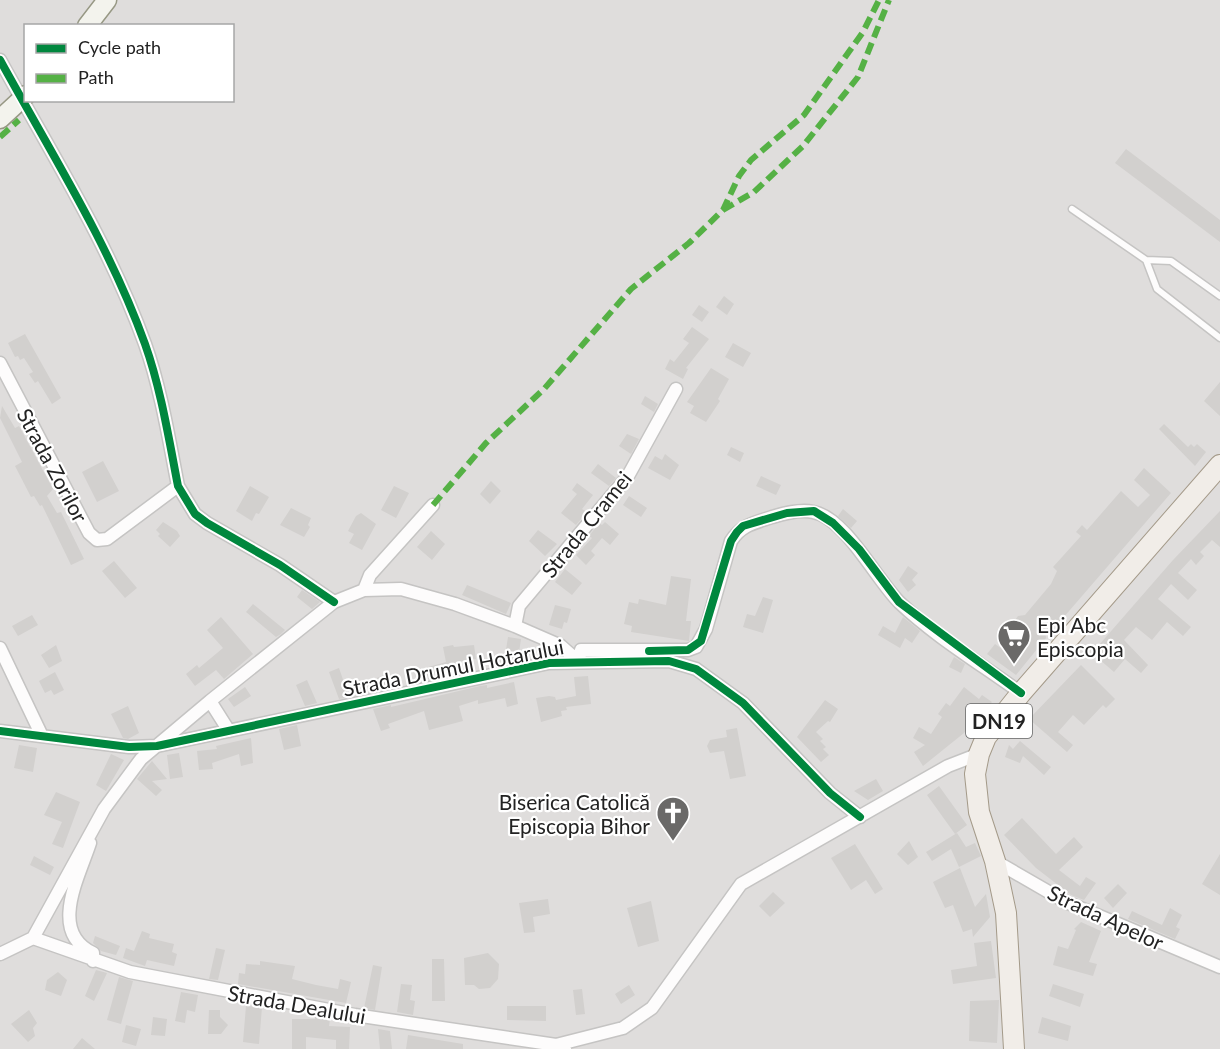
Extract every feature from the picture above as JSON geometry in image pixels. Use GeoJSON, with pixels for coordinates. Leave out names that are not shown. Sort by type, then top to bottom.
{"type":"FeatureCollection","features":[{"type":"Feature","properties":{"kind":"main road"},"geometry":{"type":"LineString","coordinates":[[89,24],[107,0]]}},
{"type":"Feature","properties":{"kind":"main road"},"geometry":{"type":"LineString","coordinates":[[0,119],[24,98]]}},
{"type":"Feature","properties":{"kind":"main road","name":"DN19"},"geometry":{"type":"LineString","coordinates":[[1014,1049],[1006,913],[995,861],[979,812],[975,774],[979,754],[986,737],[1021,693],[1220,465]]}},
{"type":"Feature","properties":{"kind":"street"},"geometry":{"type":"LineString","coordinates":[[0,60],[24,98]]}},
{"type":"Feature","properties":{"kind":"street"},"geometry":{"type":"LineString","coordinates":[[26,102],[70,184],[134,316],[152,370],[178,486],[185,501],[201,519],[280,566],[334,602]]}},
{"type":"Feature","properties":{"kind":"street","name":"Strada Zorilor"},"geometry":{"type":"LineString","coordinates":[[0,363],[89,533],[97,540],[107,539],[178,486]]}},
{"type":"Feature","properties":{"kind":"street","name":"Strada Cramei"},"geometry":{"type":"LineString","coordinates":[[515,626],[519,606],[628,476],[676,389]]}},
{"type":"Feature","properties":{"kind":"street"},"geometry":{"type":"LineString","coordinates":[[364,590],[370,575],[433,505]]}},
{"type":"Feature","properties":{"kind":"street"},"geometry":{"type":"LineString","coordinates":[[0,954],[33,938],[75,857],[122,783],[141,759],[334,602],[364,590],[401,589],[455,604],[561,646],[578,661],[581,650],[586,648],[612,651],[688,650],[696,647],[706,629],[731,541],[737,532],[743,526],[787,513],[814,512],[833,523],[859,549],[899,602],[1021,693]]}},
{"type":"Feature","properties":{"kind":"street"},"geometry":{"type":"LineString","coordinates":[[0,648],[42,736]]}},
{"type":"Feature","properties":{"kind":"street","name":"Strada Drumul Hotarului"},"geometry":{"type":"LineString","coordinates":[[0,730],[129,747],[157,746],[549,663],[669,661],[696,669],[743,704],[830,793],[860,817]]}},
{"type":"Feature","properties":{"kind":"street"},"geometry":{"type":"LineString","coordinates":[[210,701],[229,731]]}},
{"type":"Feature","properties":{"kind":"street"},"geometry":{"type":"LineString","coordinates":[[561,1047],[624,1028],[652,1008],[741,884],[948,766],[979,754]]}},
{"type":"Feature","properties":{"kind":"street"},"geometry":{"type":"LineString","coordinates":[[93,961],[93,953],[76,943],[68,920],[72,894],[94,830]]}},
{"type":"Feature","properties":{"kind":"street","name":"Strada Apelor"},"geometry":{"type":"LineString","coordinates":[[995,861],[1066,902],[1220,967]]}},
{"type":"Feature","properties":{"kind":"street","name":"Strada Dealului"},"geometry":{"type":"LineString","coordinates":[[33,938],[93,961],[130,972],[355,1015],[561,1047]]}},
{"type":"Feature","properties":{"kind":"lane"},"geometry":{"type":"LineString","coordinates":[[1072,209],[1146,260],[1171,261],[1220,296]]}},
{"type":"Feature","properties":{"kind":"lane"},"geometry":{"type":"LineString","coordinates":[[1146,260],[1157,289],[1220,338]]}},
{"type":"Feature","properties":{"kind":"shaded area"},"geometry":{"type":"Polygon","coordinates":[[[0,0],[1220,0],[1220,1049],[0,1049],[0,0]]]}},
{"type":"Feature","properties":{"kind":"building"},"geometry":{"type":"Polygon","coordinates":[[[1126,149],[1220,220],[1220,242],[1115,163],[1126,149]]]}},
{"type":"Feature","properties":{"kind":"building"},"geometry":{"type":"Polygon","coordinates":[[[724,296],[734,304],[727,315],[716,307],[724,296]]]}},
{"type":"Feature","properties":{"kind":"building"},"geometry":{"type":"Polygon","coordinates":[[[699,305],[709,312],[702,322],[692,315],[699,305]]]}},
{"type":"Feature","properties":{"kind":"building"},"geometry":{"type":"Polygon","coordinates":[[[692,327],[709,339],[686,368],[688,369],[683,379],[665,369],[670,359],[674,362],[689,343],[683,339],[692,327]]]}},
{"type":"Feature","properties":{"kind":"building"},"geometry":{"type":"Polygon","coordinates":[[[25,334],[61,398],[52,404],[38,381],[35,383],[29,374],[33,372],[24,358],[20,360],[18,356],[15,357],[8,343],[25,334]]]}},
{"type":"Feature","properties":{"kind":"building"},"geometry":{"type":"Polygon","coordinates":[[[733,343],[751,353],[743,367],[725,357],[733,343]]]}},
{"type":"Feature","properties":{"kind":"building"},"geometry":{"type":"Polygon","coordinates":[[[711,368],[729,379],[718,399],[720,401],[706,422],[690,413],[694,406],[687,402],[711,368]]]}},
{"type":"Feature","properties":{"kind":"building"},"geometry":{"type":"Polygon","coordinates":[[[1220,382],[1220,416],[1204,401],[1220,382]]]}},
{"type":"Feature","properties":{"kind":"building"},"geometry":{"type":"Polygon","coordinates":[[[645,396],[658,404],[654,412],[641,404],[645,396]]]}},
{"type":"Feature","properties":{"kind":"building"},"geometry":{"type":"Polygon","coordinates":[[[2,406],[15,428],[19,426],[53,489],[47,496],[57,513],[61,512],[84,559],[71,565],[42,505],[40,506],[34,496],[31,497],[15,466],[22,462],[0,418],[2,406]]]}},
{"type":"Feature","properties":{"kind":"building"},"geometry":{"type":"Polygon","coordinates":[[[1164,424],[1188,447],[1191,444],[1194,447],[1197,444],[1206,452],[1195,466],[1159,429],[1164,424]]]}},
{"type":"Feature","properties":{"kind":"building"},"geometry":{"type":"Polygon","coordinates":[[[627,434],[639,439],[631,454],[619,446],[627,434]]]}},
{"type":"Feature","properties":{"kind":"building"},"geometry":{"type":"Polygon","coordinates":[[[731,447],[744,453],[740,462],[727,455],[731,447]]]}},
{"type":"Feature","properties":{"kind":"building"},"geometry":{"type":"Polygon","coordinates":[[[665,454],[679,465],[670,480],[648,468],[655,456],[662,460],[665,454]]]}},
{"type":"Feature","properties":{"kind":"building"},"geometry":{"type":"Polygon","coordinates":[[[103,461],[119,491],[97,502],[82,472],[103,461]]]}},
{"type":"Feature","properties":{"kind":"building"},"geometry":{"type":"Polygon","coordinates":[[[598,464],[616,478],[609,486],[591,473],[598,464]]]}},
{"type":"Feature","properties":{"kind":"building"},"geometry":{"type":"Polygon","coordinates":[[[1144,468],[1171,493],[1057,625],[1043,616],[1046,638],[1016,675],[987,654],[995,644],[1005,651],[1018,633],[1010,627],[1018,616],[1025,615],[1051,584],[1057,571],[1053,567],[1081,536],[1076,532],[1082,525],[1087,530],[1121,491],[1138,507],[1150,495],[1134,480],[1144,468]]]}},
{"type":"Feature","properties":{"kind":"building"},"geometry":{"type":"Polygon","coordinates":[[[761,476],[781,485],[776,495],[756,486],[761,476]]]}},
{"type":"Feature","properties":{"kind":"building"},"geometry":{"type":"Polygon","coordinates":[[[491,481],[501,491],[490,504],[480,494],[491,481]]]}},
{"type":"Feature","properties":{"kind":"building"},"geometry":{"type":"Polygon","coordinates":[[[577,483],[593,495],[582,509],[587,512],[576,525],[561,513],[577,494],[572,490],[577,483]]]}},
{"type":"Feature","properties":{"kind":"building"},"geometry":{"type":"Polygon","coordinates":[[[250,486],[269,497],[252,521],[236,511],[250,486]]]}},
{"type":"Feature","properties":{"kind":"building"},"geometry":{"type":"Polygon","coordinates":[[[394,486],[409,493],[396,518],[381,510],[394,486]]]}},
{"type":"Feature","properties":{"kind":"building"},"geometry":{"type":"Polygon","coordinates":[[[629,496],[647,508],[641,517],[623,505],[629,496]]]}},
{"type":"Feature","properties":{"kind":"building"},"geometry":{"type":"Polygon","coordinates":[[[291,508],[311,518],[308,525],[310,527],[304,537],[280,525],[291,508]]]}},
{"type":"Feature","properties":{"kind":"building"},"geometry":{"type":"Polygon","coordinates":[[[843,509],[857,521],[851,528],[838,516],[843,509]]]}},
{"type":"Feature","properties":{"kind":"building"},"geometry":{"type":"Polygon","coordinates":[[[1220,511],[1220,547],[1212,540],[1200,552],[1204,556],[1196,565],[1191,559],[1178,573],[1197,590],[1188,600],[1171,584],[1158,599],[1191,627],[1183,636],[1167,622],[1152,640],[1136,627],[1124,640],[1148,665],[1141,673],[1125,659],[1114,672],[1092,653],[1173,560],[1220,511]]]}},
{"type":"Feature","properties":{"kind":"building"},"geometry":{"type":"Polygon","coordinates":[[[361,513],[376,524],[362,550],[349,543],[354,534],[348,531],[356,516],[361,513]]]}},
{"type":"Feature","properties":{"kind":"building"},"geometry":{"type":"Polygon","coordinates":[[[163,522],[177,531],[180,536],[170,547],[158,536],[160,534],[156,530],[163,522]]]}},
{"type":"Feature","properties":{"kind":"building"},"geometry":{"type":"Polygon","coordinates":[[[605,522],[619,534],[610,545],[602,538],[591,551],[595,555],[586,565],[576,555],[592,538],[589,536],[599,523],[602,525],[605,522]]]}},
{"type":"Feature","properties":{"kind":"building"},"geometry":{"type":"Polygon","coordinates":[[[538,530],[557,544],[545,556],[529,541],[538,530]]]}},
{"type":"Feature","properties":{"kind":"building"},"geometry":{"type":"Polygon","coordinates":[[[431,531],[445,544],[432,560],[417,547],[431,531]]]}},
{"type":"Feature","properties":{"kind":"building"},"geometry":{"type":"Polygon","coordinates":[[[114,561],[137,588],[125,598],[102,571],[114,561]]]}},
{"type":"Feature","properties":{"kind":"building"},"geometry":{"type":"Polygon","coordinates":[[[908,566],[918,573],[912,580],[916,585],[908,592],[899,580],[908,566]]]}},
{"type":"Feature","properties":{"kind":"building"},"geometry":{"type":"Polygon","coordinates":[[[565,569],[582,583],[572,595],[555,582],[565,569]]]}},
{"type":"Feature","properties":{"kind":"building"},"geometry":{"type":"Polygon","coordinates":[[[671,576],[691,579],[686,621],[691,621],[689,641],[631,632],[632,626],[624,624],[629,602],[638,604],[639,599],[666,605],[671,576]]]}},
{"type":"Feature","properties":{"kind":"building"},"geometry":{"type":"Polygon","coordinates":[[[467,585],[511,603],[506,614],[462,595],[467,585]]]}},
{"type":"Feature","properties":{"kind":"building"},"geometry":{"type":"Polygon","coordinates":[[[302,590],[320,602],[312,609],[297,597],[302,590]]]}},
{"type":"Feature","properties":{"kind":"building"},"geometry":{"type":"Polygon","coordinates":[[[763,597],[773,600],[763,633],[743,627],[747,614],[755,616],[763,597]]]}},
{"type":"Feature","properties":{"kind":"building"},"geometry":{"type":"Polygon","coordinates":[[[253,604],[285,630],[276,637],[246,612],[253,604]]]}},
{"type":"Feature","properties":{"kind":"building"},"geometry":{"type":"Polygon","coordinates":[[[555,605],[571,609],[567,623],[564,622],[562,629],[549,625],[555,605]]]}},
{"type":"Feature","properties":{"kind":"building"},"geometry":{"type":"Polygon","coordinates":[[[32,615],[38,625],[18,636],[12,626],[32,615]]]}},
{"type":"Feature","properties":{"kind":"building"},"geometry":{"type":"Polygon","coordinates":[[[221,617],[253,654],[224,679],[216,670],[195,686],[186,674],[197,665],[199,668],[223,648],[207,630],[221,617]]]}},
{"type":"Feature","properties":{"kind":"building"},"geometry":{"type":"Polygon","coordinates":[[[903,617],[920,631],[912,643],[905,638],[900,648],[878,635],[883,626],[895,633],[903,617]]]}},
{"type":"Feature","properties":{"kind":"building"},"geometry":{"type":"Polygon","coordinates":[[[508,637],[521,639],[518,659],[505,656],[508,637]]]}},
{"type":"Feature","properties":{"kind":"building"},"geometry":{"type":"Polygon","coordinates":[[[56,645],[62,661],[49,668],[41,655],[56,645]]]}},
{"type":"Feature","properties":{"kind":"building"},"geometry":{"type":"Polygon","coordinates":[[[453,645],[454,647],[474,645],[476,659],[456,662],[458,671],[421,681],[418,670],[446,662],[443,647],[453,645]]]}},
{"type":"Feature","properties":{"kind":"building"},"geometry":{"type":"Polygon","coordinates":[[[954,657],[965,664],[961,673],[949,667],[954,657]]]}},
{"type":"Feature","properties":{"kind":"building"},"geometry":{"type":"Polygon","coordinates":[[[1081,665],[1115,699],[1106,708],[1103,705],[1084,725],[1073,715],[1058,732],[1073,745],[1067,752],[1029,719],[1081,665]]]}},
{"type":"Feature","properties":{"kind":"building"},"geometry":{"type":"Polygon","coordinates":[[[339,668],[349,697],[339,699],[329,672],[339,668]]]}},
{"type":"Feature","properties":{"kind":"building"},"geometry":{"type":"Polygon","coordinates":[[[55,672],[64,690],[54,695],[51,690],[45,693],[39,681],[55,672]]]}},
{"type":"Feature","properties":{"kind":"building"},"geometry":{"type":"Polygon","coordinates":[[[387,674],[392,686],[378,691],[374,679],[387,674]]]}},
{"type":"Feature","properties":{"kind":"building"},"geometry":{"type":"Polygon","coordinates":[[[588,676],[591,704],[566,707],[567,710],[561,711],[562,716],[541,722],[536,698],[549,696],[555,697],[556,700],[576,696],[574,677],[588,676]]]}},
{"type":"Feature","properties":{"kind":"building"},"geometry":{"type":"Polygon","coordinates":[[[307,680],[317,703],[305,706],[296,685],[307,680]]]}},
{"type":"Feature","properties":{"kind":"building"},"geometry":{"type":"Polygon","coordinates":[[[514,682],[518,704],[507,707],[505,698],[478,704],[478,700],[459,706],[463,721],[429,730],[424,711],[388,724],[390,728],[381,731],[373,709],[391,705],[391,707],[480,686],[487,685],[487,688],[514,682]]]}},
{"type":"Feature","properties":{"kind":"building"},"geometry":{"type":"Polygon","coordinates":[[[245,687],[251,696],[234,707],[228,699],[245,687]]]}},
{"type":"Feature","properties":{"kind":"building"},"geometry":{"type":"Polygon","coordinates":[[[964,687],[979,699],[982,695],[992,702],[981,715],[979,713],[964,733],[923,766],[914,752],[925,745],[913,738],[919,727],[931,734],[942,717],[938,714],[946,703],[950,706],[964,687]]]}},
{"type":"Feature","properties":{"kind":"building"},"geometry":{"type":"Polygon","coordinates":[[[825,700],[838,709],[830,722],[828,721],[816,732],[823,739],[820,741],[826,747],[823,749],[829,755],[821,762],[797,737],[825,700]]]}},
{"type":"Feature","properties":{"kind":"building"},"geometry":{"type":"Polygon","coordinates":[[[128,706],[139,733],[128,739],[123,738],[111,714],[128,706]]]}},
{"type":"Feature","properties":{"kind":"building"},"geometry":{"type":"Polygon","coordinates":[[[297,725],[301,746],[284,750],[279,729],[297,725]]]}},
{"type":"Feature","properties":{"kind":"building"},"geometry":{"type":"Polygon","coordinates":[[[737,728],[746,776],[730,779],[724,751],[710,753],[707,746],[710,740],[727,737],[726,730],[737,728]]]}},
{"type":"Feature","properties":{"kind":"building"},"geometry":{"type":"Polygon","coordinates":[[[251,738],[253,763],[241,766],[239,754],[212,763],[213,769],[199,770],[197,751],[217,749],[216,746],[251,738]]]}},
{"type":"Feature","properties":{"kind":"building"},"geometry":{"type":"Polygon","coordinates":[[[1020,741],[1051,767],[1044,775],[1023,756],[1020,763],[1005,757],[1009,745],[1013,749],[1020,741]]]}},
{"type":"Feature","properties":{"kind":"building"},"geometry":{"type":"Polygon","coordinates":[[[19,745],[37,748],[33,772],[14,768],[19,745]]]}},
{"type":"Feature","properties":{"kind":"building"},"geometry":{"type":"Polygon","coordinates":[[[179,753],[183,777],[170,779],[167,755],[179,753]]]}},
{"type":"Feature","properties":{"kind":"building"},"geometry":{"type":"Polygon","coordinates":[[[111,754],[124,760],[106,791],[96,785],[111,754]]]}},
{"type":"Feature","properties":{"kind":"building"},"geometry":{"type":"Polygon","coordinates":[[[152,761],[167,779],[152,781],[162,790],[156,796],[137,779],[152,761]]]}},
{"type":"Feature","properties":{"kind":"building"},"geometry":{"type":"Polygon","coordinates":[[[876,779],[883,791],[868,800],[854,791],[876,779]]]}},
{"type":"Feature","properties":{"kind":"building"},"geometry":{"type":"Polygon","coordinates":[[[939,786],[967,825],[955,834],[927,795],[939,786]]]}},
{"type":"Feature","properties":{"kind":"building"},"geometry":{"type":"Polygon","coordinates":[[[56,792],[80,802],[63,848],[52,844],[62,822],[44,815],[56,792]]]}},
{"type":"Feature","properties":{"kind":"building"},"geometry":{"type":"Polygon","coordinates":[[[1022,818],[1056,854],[1074,837],[1083,847],[1059,870],[1080,886],[1086,877],[1096,883],[1084,900],[1071,895],[1036,868],[1004,835],[1022,818]]]}},
{"type":"Feature","properties":{"kind":"building"},"geometry":{"type":"Polygon","coordinates":[[[957,833],[966,847],[975,843],[981,856],[959,867],[951,849],[932,861],[926,852],[957,833]]]}},
{"type":"Feature","properties":{"kind":"building"},"geometry":{"type":"Polygon","coordinates":[[[909,841],[918,857],[908,865],[897,854],[909,841]]]}},
{"type":"Feature","properties":{"kind":"building"},"geometry":{"type":"Polygon","coordinates":[[[855,844],[883,889],[875,894],[866,880],[851,890],[831,858],[855,844]]]}},
{"type":"Feature","properties":{"kind":"building"},"geometry":{"type":"Polygon","coordinates":[[[1220,854],[1220,895],[1202,884],[1220,854]]]}},
{"type":"Feature","properties":{"kind":"building"},"geometry":{"type":"Polygon","coordinates":[[[34,856],[54,867],[50,875],[30,865],[34,856]]]}},
{"type":"Feature","properties":{"kind":"building"},"geometry":{"type":"Polygon","coordinates":[[[960,868],[975,907],[986,894],[990,917],[973,937],[972,929],[963,932],[953,905],[945,908],[933,882],[960,868]]]}},
{"type":"Feature","properties":{"kind":"building"},"geometry":{"type":"Polygon","coordinates":[[[1118,884],[1127,893],[1113,908],[1104,898],[1118,884]]]}},
{"type":"Feature","properties":{"kind":"building"},"geometry":{"type":"Polygon","coordinates":[[[773,892],[785,903],[770,917],[759,906],[773,892]]]}},
{"type":"Feature","properties":{"kind":"building"},"geometry":{"type":"Polygon","coordinates":[[[548,899],[550,914],[533,917],[535,932],[524,933],[519,903],[548,899]]]}},
{"type":"Feature","properties":{"kind":"building"},"geometry":{"type":"Polygon","coordinates":[[[651,901],[659,941],[638,947],[627,908],[651,901]]]}},
{"type":"Feature","properties":{"kind":"building"},"geometry":{"type":"Polygon","coordinates":[[[1170,908],[1182,915],[1176,927],[1180,929],[1175,939],[1128,919],[1132,911],[1162,925],[1170,908]]]}},
{"type":"Feature","properties":{"kind":"building"},"geometry":{"type":"Polygon","coordinates":[[[1081,922],[1101,931],[1089,962],[1097,964],[1093,976],[1053,965],[1058,946],[1068,949],[1076,930],[1074,929],[1081,922]]]}},
{"type":"Feature","properties":{"kind":"building"},"geometry":{"type":"Polygon","coordinates":[[[142,931],[150,934],[149,938],[174,944],[172,952],[177,954],[174,966],[147,960],[145,966],[123,958],[126,948],[134,951],[142,931]]]}},
{"type":"Feature","properties":{"kind":"building"},"geometry":{"type":"Polygon","coordinates":[[[95,936],[120,946],[116,955],[101,951],[93,943],[95,936]]]}},
{"type":"Feature","properties":{"kind":"building"},"geometry":{"type":"Polygon","coordinates":[[[991,941],[996,978],[953,984],[951,970],[977,966],[974,943],[991,941]]]}},
{"type":"Feature","properties":{"kind":"building"},"geometry":{"type":"Polygon","coordinates":[[[216,948],[225,950],[218,980],[209,979],[216,948]]]}},
{"type":"Feature","properties":{"kind":"building"},"geometry":{"type":"Polygon","coordinates":[[[488,953],[499,964],[498,979],[490,988],[479,989],[474,985],[465,985],[464,958],[488,953]]]}},
{"type":"Feature","properties":{"kind":"building"},"geometry":{"type":"Polygon","coordinates":[[[432,959],[444,959],[445,1001],[432,1001],[432,959]]]}},
{"type":"Feature","properties":{"kind":"building"},"geometry":{"type":"Polygon","coordinates":[[[260,961],[295,966],[292,979],[316,985],[338,989],[340,979],[351,982],[346,1003],[238,984],[239,973],[245,974],[246,964],[260,965],[260,961]]]}},
{"type":"Feature","properties":{"kind":"building"},"geometry":{"type":"Polygon","coordinates":[[[373,965],[382,967],[375,1010],[364,1008],[373,965]]]}},
{"type":"Feature","properties":{"kind":"building"},"geometry":{"type":"Polygon","coordinates":[[[96,970],[107,973],[94,1001],[85,996],[96,970]]]}},
{"type":"Feature","properties":{"kind":"building"},"geometry":{"type":"Polygon","coordinates":[[[58,972],[67,980],[61,996],[45,990],[47,980],[58,972]]]}},
{"type":"Feature","properties":{"kind":"building"},"geometry":{"type":"Polygon","coordinates":[[[119,977],[133,981],[121,1024],[107,1020],[119,977]]]}},
{"type":"Feature","properties":{"kind":"building"},"geometry":{"type":"Polygon","coordinates":[[[401,984],[412,985],[410,1000],[415,1001],[413,1015],[397,1012],[401,984]]]}},
{"type":"Feature","properties":{"kind":"building"},"geometry":{"type":"Polygon","coordinates":[[[1053,984],[1084,994],[1080,1007],[1049,996],[1053,984]]]}},
{"type":"Feature","properties":{"kind":"building"},"geometry":{"type":"Polygon","coordinates":[[[629,985],[635,995],[621,1004],[615,994],[629,985]]]}},
{"type":"Feature","properties":{"kind":"building"},"geometry":{"type":"Polygon","coordinates":[[[582,989],[585,1014],[576,1015],[573,990],[582,989]]]}},
{"type":"Feature","properties":{"kind":"building"},"geometry":{"type":"Polygon","coordinates":[[[181,992],[198,995],[195,1012],[187,1010],[185,1023],[175,1021],[181,992]]]}},
{"type":"Feature","properties":{"kind":"building"},"geometry":{"type":"Polygon","coordinates":[[[999,1000],[997,1043],[969,1041],[970,1001],[999,1000]]]}},
{"type":"Feature","properties":{"kind":"building"},"geometry":{"type":"Polygon","coordinates":[[[246,1006],[262,1007],[259,1044],[243,1042],[246,1006]]]}},
{"type":"Feature","properties":{"kind":"building"},"geometry":{"type":"Polygon","coordinates":[[[507,1006],[546,1006],[546,1021],[507,1020],[507,1006]]]}},
{"type":"Feature","properties":{"kind":"building"},"geometry":{"type":"Polygon","coordinates":[[[29,1010],[37,1023],[33,1028],[35,1036],[28,1042],[11,1024],[29,1010]]]}},
{"type":"Feature","properties":{"kind":"building"},"geometry":{"type":"Polygon","coordinates":[[[209,1010],[220,1010],[220,1017],[228,1025],[221,1034],[208,1034],[209,1010]]]}},
{"type":"Feature","properties":{"kind":"building"},"geometry":{"type":"Polygon","coordinates":[[[315,1016],[330,1019],[329,1026],[350,1027],[349,1049],[336,1049],[336,1040],[306,1037],[306,1049],[292,1049],[292,1019],[315,1019],[315,1016]]]}},
{"type":"Feature","properties":{"kind":"building"},"geometry":{"type":"Polygon","coordinates":[[[153,1017],[167,1019],[165,1036],[151,1035],[153,1017]]]}},
{"type":"Feature","properties":{"kind":"building"},"geometry":{"type":"Polygon","coordinates":[[[1042,1017],[1071,1026],[1068,1041],[1038,1033],[1042,1017]]]}},
{"type":"Feature","properties":{"kind":"building"},"geometry":{"type":"Polygon","coordinates":[[[126,1025],[141,1029],[136,1046],[122,1042],[126,1025]]]}},
{"type":"Feature","properties":{"kind":"building"},"geometry":{"type":"Polygon","coordinates":[[[378,1029],[390,1031],[392,1049],[380,1049],[378,1029]]]}},
{"type":"Feature","properties":{"kind":"building"},"geometry":{"type":"Polygon","coordinates":[[[408,1035],[463,1044],[463,1049],[406,1049],[408,1035]]]}},
{"type":"Feature","properties":{"kind":"building"},"geometry":{"type":"Polygon","coordinates":[[[82,1038],[95,1049],[73,1049],[82,1038]]]}},
{"type":"Feature","properties":{"kind":"marked path"},"geometry":{"type":"LineString","coordinates":[[433,505],[486,443],[544,389],[631,289],[689,243],[723,210],[739,176],[751,160],[804,115],[863,32],[879,0]]}},
{"type":"Feature","properties":{"kind":"marked path"},"geometry":{"type":"LineString","coordinates":[[723,210],[754,192],[803,146],[858,77],[889,0]]}},
{"type":"Feature","properties":{"kind":"marked path"},"geometry":{"type":"LineString","coordinates":[[0,137],[19,120]]}},
{"type":"Feature","properties":{"kind":"cycle path"},"geometry":{"type":"LineString","coordinates":[[0,60],[78,199],[131,307],[156,379],[178,486],[195,514],[280,565],[334,602]]}},
{"type":"Feature","properties":{"kind":"cycle path"},"geometry":{"type":"LineString","coordinates":[[649,651],[688,650],[701,641],[731,541],[743,526],[787,513],[814,511],[833,523],[859,549],[899,602],[1021,693]]}},
{"type":"Feature","properties":{"kind":"cycle path"},"geometry":{"type":"LineString","coordinates":[[0,731],[129,747],[157,746],[549,663],[669,661],[696,669],[743,703],[830,793],[860,817]]}},
{"type":"Feature","properties":{"kind":"place","name":"Epi Abc Episcopia"},"geometry":{"type":"Point","coordinates":[1014,665]}},
{"type":"Feature","properties":{"kind":"place","name":"Biserica Catolică Episcopia Bihor"},"geometry":{"type":"Point","coordinates":[673,842]}}]}
